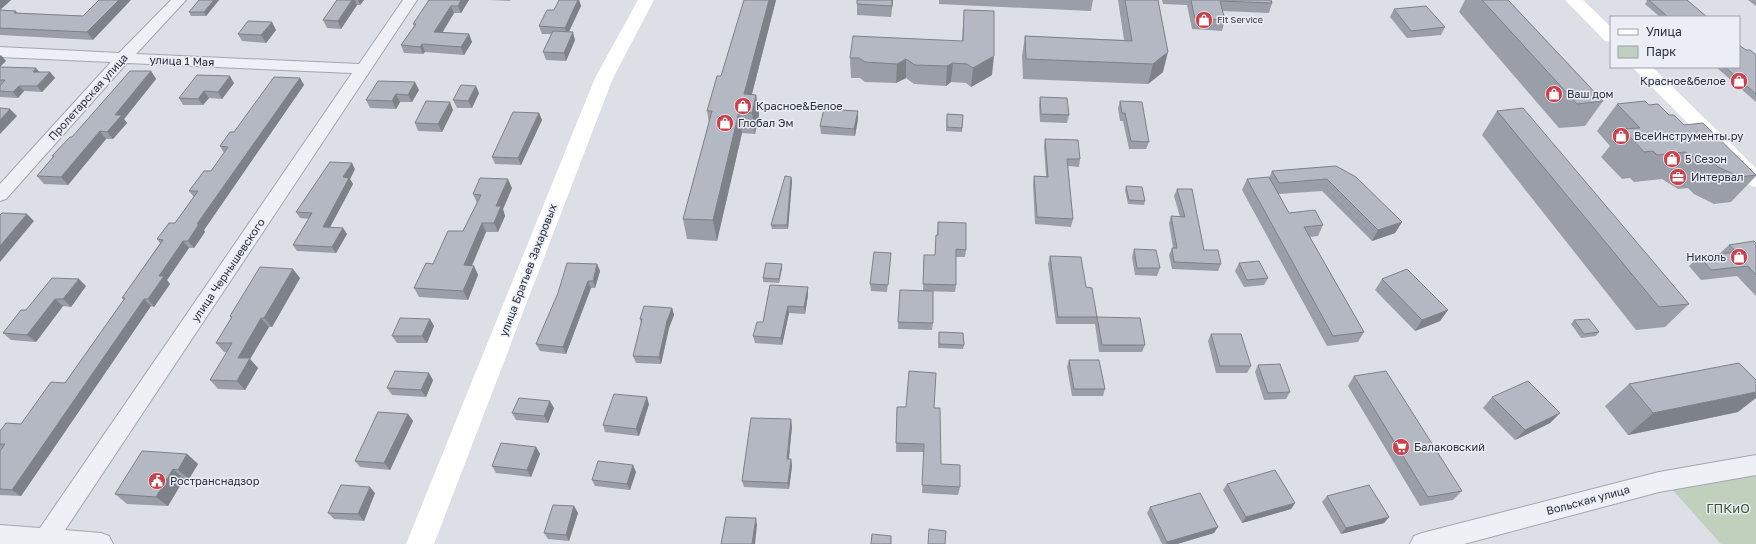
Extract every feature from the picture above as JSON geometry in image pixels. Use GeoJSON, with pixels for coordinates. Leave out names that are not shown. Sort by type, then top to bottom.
{"type":"FeatureCollection","features":[{"type":"Feature","properties":{"kind":"main road","name":"улица Братьев Захаровых"},"geometry":{"type":"LineString","coordinates":[[420,544],[604,78],[646,0]]}},
{"type":"Feature","properties":{"kind":"main road"},"geometry":{"type":"LineString","coordinates":[[1573,0],[1610,36]]}},
{"type":"Feature","properties":{"kind":"main road"},"geometry":{"type":"LineString","coordinates":[[1642,68],[1756,180]]}},
{"type":"Feature","properties":{"kind":"street","name":"Пролетарская улица"},"geometry":{"type":"LineString","coordinates":[[0,195],[122,59],[179,0]]}},
{"type":"Feature","properties":{"kind":"street","name":"улица Чернышевского"},"geometry":{"type":"LineString","coordinates":[[45,540],[410,0]]}},
{"type":"Feature","properties":{"kind":"street","name":"улица 1 Мая"},"geometry":{"type":"LineString","coordinates":[[0,52],[122,59],[363,69]]}},
{"type":"Feature","properties":{"kind":"street","name":"Вольская улица"},"geometry":{"type":"LineString","coordinates":[[1422,544],[1659,482],[1756,465]]}},
{"type":"Feature","properties":{"kind":"street"},"geometry":{"type":"LineString","coordinates":[[0,536],[101,544]]}},
{"type":"Feature","properties":{"kind":"green space","name":"ГПКиО"},"geometry":{"type":"Polygon","coordinates":[[[1756,474],[1756,544],[1721,544],[1670,487],[1756,474]]]}},
{"type":"Feature","properties":{"kind":"building"},"geometry":{"type":"Polygon","coordinates":[[[99,0],[119,0],[87,32],[0,28],[0,10],[16,11],[14,13],[83,16],[99,0]]]}},
{"type":"Feature","properties":{"kind":"building"},"geometry":{"type":"Polygon","coordinates":[[[199,0],[214,0],[204,12],[189,12],[199,0]]]}},
{"type":"Feature","properties":{"kind":"building"},"geometry":{"type":"Polygon","coordinates":[[[337,0],[352,0],[338,21],[323,20],[337,0]]]}},
{"type":"Feature","properties":{"kind":"building"},"geometry":{"type":"Polygon","coordinates":[[[429,0],[461,0],[458,6],[451,6],[434,32],[469,34],[461,47],[422,44],[420,47],[401,45],[416,24],[413,24],[429,0]]]}},
{"type":"Feature","properties":{"kind":"building"},"geometry":{"type":"Polygon","coordinates":[[[559,0],[578,0],[565,28],[539,26],[547,10],[554,10],[559,0]]]}},
{"type":"Feature","properties":{"kind":"building"},"geometry":{"type":"Polygon","coordinates":[[[744,0],[769,0],[744,94],[756,95],[752,113],[739,112],[713,220],[683,219],[712,111],[707,111],[717,76],[721,76],[744,0]]]}},
{"type":"Feature","properties":{"kind":"building"},"geometry":{"type":"Polygon","coordinates":[[[857,0],[892,0],[892,6],[857,4],[857,0]]]}},
{"type":"Feature","properties":{"kind":"building"},"geometry":{"type":"Polygon","coordinates":[[[1125,0],[1158,0],[1168,52],[1153,64],[1026,59],[1025,36],[1132,41],[1125,0]]]}},
{"type":"Feature","properties":{"kind":"building"},"geometry":{"type":"Polygon","coordinates":[[[1191,0],[1271,0],[1272,3],[1220,1],[1225,20],[1195,19],[1191,0]]]}},
{"type":"Feature","properties":{"kind":"building"},"geometry":{"type":"Polygon","coordinates":[[[1482,0],[1508,0],[1603,101],[1577,104],[1482,0]]]}},
{"type":"Feature","properties":{"kind":"building"},"geometry":{"type":"Polygon","coordinates":[[[1649,0],[1687,0],[1706,16],[1667,16],[1649,0]]]}},
{"type":"Feature","properties":{"kind":"building"},"geometry":{"type":"Polygon","coordinates":[[[1426,6],[1445,27],[1411,31],[1394,9],[1426,6]]]}},
{"type":"Feature","properties":{"kind":"building"},"geometry":{"type":"Polygon","coordinates":[[[964,10],[994,11],[994,56],[973,68],[967,64],[953,63],[947,66],[915,65],[906,59],[897,64],[865,62],[859,58],[850,58],[853,36],[963,41],[964,10]]]}},
{"type":"Feature","properties":{"kind":"building"},"geometry":{"type":"Polygon","coordinates":[[[248,21],[272,22],[261,35],[238,34],[248,21]]]}},
{"type":"Feature","properties":{"kind":"building"},"geometry":{"type":"Polygon","coordinates":[[[553,31],[573,32],[564,53],[543,52],[553,31]]]}},
{"type":"Feature","properties":{"kind":"building"},"geometry":{"type":"Polygon","coordinates":[[[1740,46],[1746,50],[1750,50],[1756,55],[1756,94],[1726,68],[1740,68],[1740,46]]]}},
{"type":"Feature","properties":{"kind":"building"},"geometry":{"type":"Polygon","coordinates":[[[0,67],[36,68],[33,72],[50,72],[37,86],[19,86],[13,92],[0,91],[0,86],[5,80],[0,80],[0,67]]]}},
{"type":"Feature","properties":{"kind":"building"},"geometry":{"type":"Polygon","coordinates":[[[130,71],[151,71],[115,115],[122,115],[107,132],[100,131],[61,177],[37,176],[54,156],[52,156],[70,137],[72,137],[130,71]]]}},
{"type":"Feature","properties":{"kind":"building"},"geometry":{"type":"Polygon","coordinates":[[[197,75],[230,76],[218,92],[204,91],[198,99],[179,98],[197,75]]]}},
{"type":"Feature","properties":{"kind":"building"},"geometry":{"type":"Polygon","coordinates":[[[274,77],[300,78],[197,224],[199,224],[188,241],[183,241],[159,276],[164,276],[148,299],[144,299],[12,490],[0,489],[0,451],[5,444],[0,444],[0,431],[6,423],[21,424],[51,382],[65,383],[125,298],[122,298],[163,240],[157,239],[169,223],[175,223],[198,191],[189,191],[204,171],[211,171],[228,147],[220,146],[230,132],[234,132],[274,77]]]}},
{"type":"Feature","properties":{"kind":"building"},"geometry":{"type":"Polygon","coordinates":[[[378,81],[415,82],[408,95],[396,94],[392,101],[366,100],[378,81]]]}},
{"type":"Feature","properties":{"kind":"building"},"geometry":{"type":"Polygon","coordinates":[[[461,85],[476,86],[468,101],[453,100],[461,85]]]}},
{"type":"Feature","properties":{"kind":"building"},"geometry":{"type":"Polygon","coordinates":[[[1040,97],[1067,98],[1069,115],[1041,114],[1040,97]]]}},
{"type":"Feature","properties":{"kind":"building"},"geometry":{"type":"Polygon","coordinates":[[[426,101],[450,102],[438,124],[415,123],[426,101]]]}},
{"type":"Feature","properties":{"kind":"building"},"geometry":{"type":"Polygon","coordinates":[[[1120,101],[1142,102],[1149,142],[1131,141],[1125,113],[1122,113],[1120,101]]]}},
{"type":"Feature","properties":{"kind":"building"},"geometry":{"type":"Polygon","coordinates":[[[1645,101],[1649,105],[1658,104],[1669,115],[1674,115],[1684,125],[1703,123],[1756,175],[1740,177],[1718,167],[1712,161],[1702,162],[1685,152],[1657,155],[1653,151],[1644,152],[1623,129],[1640,128],[1617,104],[1645,101]]]}},
{"type":"Feature","properties":{"kind":"building"},"geometry":{"type":"Polygon","coordinates":[[[0,108],[10,109],[0,120],[0,108]]]}},
{"type":"Feature","properties":{"kind":"building"},"geometry":{"type":"Polygon","coordinates":[[[1523,108],[1689,304],[1659,307],[1497,111],[1523,108]]]}},
{"type":"Feature","properties":{"kind":"building"},"geometry":{"type":"Polygon","coordinates":[[[824,109],[858,111],[854,129],[820,126],[824,109]]]}},
{"type":"Feature","properties":{"kind":"building"},"geometry":{"type":"Polygon","coordinates":[[[513,112],[539,113],[518,158],[492,157],[513,112]]]}},
{"type":"Feature","properties":{"kind":"building"},"geometry":{"type":"Polygon","coordinates":[[[947,114],[963,115],[962,128],[947,127],[947,114]]]}},
{"type":"Feature","properties":{"kind":"building"},"geometry":{"type":"Polygon","coordinates":[[[1045,139],[1078,140],[1080,159],[1067,159],[1073,219],[1037,217],[1034,176],[1048,177],[1045,139]]]}},
{"type":"Feature","properties":{"kind":"building"},"geometry":{"type":"Polygon","coordinates":[[[330,162],[352,163],[343,177],[349,178],[323,227],[343,228],[332,247],[293,245],[312,213],[296,212],[330,162]]]}},
{"type":"Feature","properties":{"kind":"building"},"geometry":{"type":"Polygon","coordinates":[[[1336,166],[1356,177],[1402,222],[1378,230],[1327,179],[1279,183],[1272,171],[1336,166]]]}},
{"type":"Feature","properties":{"kind":"building"},"geometry":{"type":"Polygon","coordinates":[[[785,176],[791,177],[787,225],[771,225],[785,176]]]}},
{"type":"Feature","properties":{"kind":"building"},"geometry":{"type":"Polygon","coordinates":[[[1269,177],[1289,213],[1315,210],[1323,225],[1304,227],[1364,332],[1333,336],[1247,179],[1269,177]]]}},
{"type":"Feature","properties":{"kind":"building"},"geometry":{"type":"Polygon","coordinates":[[[480,178],[508,179],[496,206],[501,206],[494,223],[482,223],[464,265],[474,266],[463,291],[414,288],[426,263],[433,264],[448,231],[463,231],[481,195],[473,194],[480,178]]]}},
{"type":"Feature","properties":{"kind":"building"},"geometry":{"type":"Polygon","coordinates":[[[1126,186],[1142,187],[1145,201],[1129,200],[1126,186]]]}},
{"type":"Feature","properties":{"kind":"building"},"geometry":{"type":"Polygon","coordinates":[[[1177,189],[1192,189],[1204,250],[1218,250],[1221,264],[1174,262],[1172,248],[1177,248],[1171,216],[1185,217],[1177,189]]]}},
{"type":"Feature","properties":{"kind":"building"},"geometry":{"type":"Polygon","coordinates":[[[2,213],[27,214],[0,246],[0,215],[2,213]]]}},
{"type":"Feature","properties":{"kind":"building"},"geometry":{"type":"Polygon","coordinates":[[[938,222],[966,223],[966,250],[956,249],[956,285],[923,284],[924,255],[935,255],[938,222]]]}},
{"type":"Feature","properties":{"kind":"building"},"geometry":{"type":"Polygon","coordinates":[[[1754,241],[1756,243],[1756,275],[1748,266],[1711,270],[1699,256],[1737,252],[1729,245],[1754,241]]]}},
{"type":"Feature","properties":{"kind":"building"},"geometry":{"type":"Polygon","coordinates":[[[1134,249],[1156,250],[1160,268],[1137,268],[1134,249]]]}},
{"type":"Feature","properties":{"kind":"building"},"geometry":{"type":"Polygon","coordinates":[[[874,252],[891,253],[888,285],[870,284],[874,252]]]}},
{"type":"Feature","properties":{"kind":"building"},"geometry":{"type":"Polygon","coordinates":[[[1050,256],[1081,257],[1086,287],[1092,288],[1097,317],[1058,317],[1050,256]]]}},
{"type":"Feature","properties":{"kind":"building"},"geometry":{"type":"Polygon","coordinates":[[[1259,261],[1268,278],[1247,280],[1239,263],[1259,261]]]}},
{"type":"Feature","properties":{"kind":"building"},"geometry":{"type":"Polygon","coordinates":[[[567,263],[597,264],[593,281],[588,281],[563,347],[536,344],[558,293],[567,263]]]}},
{"type":"Feature","properties":{"kind":"building"},"geometry":{"type":"Polygon","coordinates":[[[766,263],[782,264],[779,279],[763,278],[766,263]]]}},
{"type":"Feature","properties":{"kind":"building"},"geometry":{"type":"Polygon","coordinates":[[[260,267],[293,269],[264,318],[261,318],[238,358],[250,358],[237,381],[210,380],[232,343],[216,343],[232,317],[230,316],[260,267]]]}},
{"type":"Feature","properties":{"kind":"building"},"geometry":{"type":"Polygon","coordinates":[[[1407,269],[1448,310],[1422,320],[1382,279],[1407,269]]]}},
{"type":"Feature","properties":{"kind":"building"},"geometry":{"type":"Polygon","coordinates":[[[52,278],[79,279],[63,299],[55,299],[27,335],[3,333],[21,310],[26,310],[52,278]]]}},
{"type":"Feature","properties":{"kind":"building"},"geometry":{"type":"Polygon","coordinates":[[[770,285],[808,287],[804,307],[788,306],[781,338],[753,336],[757,322],[763,322],[770,285]]]}},
{"type":"Feature","properties":{"kind":"building"},"geometry":{"type":"Polygon","coordinates":[[[900,290],[933,291],[933,323],[898,322],[900,290]]]}},
{"type":"Feature","properties":{"kind":"building"},"geometry":{"type":"Polygon","coordinates":[[[644,306],[672,308],[667,321],[659,357],[633,356],[644,306]]]}},
{"type":"Feature","properties":{"kind":"building"},"geometry":{"type":"Polygon","coordinates":[[[1097,317],[1140,318],[1145,345],[1102,345],[1097,317]]]}},
{"type":"Feature","properties":{"kind":"building"},"geometry":{"type":"Polygon","coordinates":[[[400,318],[430,319],[422,336],[392,336],[400,318]]]}},
{"type":"Feature","properties":{"kind":"building"},"geometry":{"type":"Polygon","coordinates":[[[1589,319],[1599,332],[1584,334],[1574,320],[1589,319]]]}},
{"type":"Feature","properties":{"kind":"building"},"geometry":{"type":"Polygon","coordinates":[[[939,332],[963,333],[964,345],[939,344],[939,332]]]}},
{"type":"Feature","properties":{"kind":"building"},"geometry":{"type":"Polygon","coordinates":[[[1211,334],[1241,334],[1251,366],[1220,366],[1211,334]]]}},
{"type":"Feature","properties":{"kind":"building"},"geometry":{"type":"Polygon","coordinates":[[[1069,360],[1099,360],[1105,389],[1074,389],[1069,360]]]}},
{"type":"Feature","properties":{"kind":"building"},"geometry":{"type":"Polygon","coordinates":[[[1739,363],[1756,380],[1756,392],[1653,413],[1629,384],[1739,363]]]}},
{"type":"Feature","properties":{"kind":"building"},"geometry":{"type":"Polygon","coordinates":[[[1280,364],[1290,392],[1268,393],[1258,365],[1280,364]]]}},
{"type":"Feature","properties":{"kind":"building"},"geometry":{"type":"Polygon","coordinates":[[[395,371],[429,373],[421,390],[387,388],[395,371]]]}},
{"type":"Feature","properties":{"kind":"building"},"geometry":{"type":"Polygon","coordinates":[[[909,371],[936,373],[934,408],[940,408],[941,464],[960,465],[960,487],[922,485],[924,444],[896,443],[897,407],[906,407],[909,371]]]}},
{"type":"Feature","properties":{"kind":"building"},"geometry":{"type":"Polygon","coordinates":[[[1386,371],[1462,491],[1428,497],[1354,376],[1386,371]]]}},
{"type":"Feature","properties":{"kind":"building"},"geometry":{"type":"Polygon","coordinates":[[[1528,381],[1560,413],[1525,430],[1492,397],[1528,381]]]}},
{"type":"Feature","properties":{"kind":"building"},"geometry":{"type":"Polygon","coordinates":[[[614,394],[647,397],[636,429],[603,425],[614,394]]]}},
{"type":"Feature","properties":{"kind":"building"},"geometry":{"type":"Polygon","coordinates":[[[519,398],[550,401],[544,416],[512,413],[519,398]]]}},
{"type":"Feature","properties":{"kind":"building"},"geometry":{"type":"Polygon","coordinates":[[[378,412],[408,414],[384,463],[355,461],[378,412]]]}},
{"type":"Feature","properties":{"kind":"building"},"geometry":{"type":"Polygon","coordinates":[[[751,418],[791,419],[787,459],[791,459],[788,483],[742,481],[751,418]]]}},
{"type":"Feature","properties":{"kind":"building"},"geometry":{"type":"Polygon","coordinates":[[[501,443],[536,447],[527,470],[492,466],[501,443]]]}},
{"type":"Feature","properties":{"kind":"building"},"geometry":{"type":"Polygon","coordinates":[[[142,451],[187,454],[178,470],[173,469],[156,497],[115,494],[142,451]]]}},
{"type":"Feature","properties":{"kind":"building"},"geometry":{"type":"Polygon","coordinates":[[[598,461],[633,465],[627,484],[592,480],[598,461]]]}},
{"type":"Feature","properties":{"kind":"building"},"geometry":{"type":"Polygon","coordinates":[[[1275,470],[1295,503],[1246,517],[1227,484],[1275,470]]]}},
{"type":"Feature","properties":{"kind":"building"},"geometry":{"type":"Polygon","coordinates":[[[341,485],[370,487],[358,514],[328,513],[341,485]]]}},
{"type":"Feature","properties":{"kind":"building"},"geometry":{"type":"Polygon","coordinates":[[[1369,485],[1389,517],[1346,528],[1327,496],[1369,485]]]}},
{"type":"Feature","properties":{"kind":"building"},"geometry":{"type":"Polygon","coordinates":[[[1200,493],[1218,527],[1167,542],[1150,507],[1200,493]]]}},
{"type":"Feature","properties":{"kind":"building"},"geometry":{"type":"Polygon","coordinates":[[[553,505],[574,506],[566,535],[544,533],[553,505]]]}},
{"type":"Feature","properties":{"kind":"building"},"geometry":{"type":"Polygon","coordinates":[[[726,517],[756,518],[752,544],[721,544],[726,517]]]}},
{"type":"Feature","properties":{"kind":"building"},"geometry":{"type":"Polygon","coordinates":[[[929,529],[946,531],[945,544],[928,544],[929,529]]]}},
{"type":"Feature","properties":{"kind":"building"},"geometry":{"type":"Polygon","coordinates":[[[872,534],[891,536],[891,544],[871,544],[872,534]]]}},
{"type":"Feature","properties":{"kind":"place","name":"Fit Service"},"geometry":{"type":"Point","coordinates":[1204,20]}},
{"type":"Feature","properties":{"kind":"place","name":"Красное&белое"},"geometry":{"type":"Point","coordinates":[1739,81]}},
{"type":"Feature","properties":{"kind":"place","name":"Ваш дом"},"geometry":{"type":"Point","coordinates":[1554,94]}},
{"type":"Feature","properties":{"kind":"place","name":"Красное&Белое"},"geometry":{"type":"Point","coordinates":[743,106]}},
{"type":"Feature","properties":{"kind":"place","name":"Глобал Эм"},"geometry":{"type":"Point","coordinates":[725,123]}},
{"type":"Feature","properties":{"kind":"place","name":"ВсеИнструменты.ру"},"geometry":{"type":"Point","coordinates":[1621,136]}},
{"type":"Feature","properties":{"kind":"place","name":"5 Сезон"},"geometry":{"type":"Point","coordinates":[1672,159]}},
{"type":"Feature","properties":{"kind":"place","name":"Интервал"},"geometry":{"type":"Point","coordinates":[1678,177]}},
{"type":"Feature","properties":{"kind":"place","name":"Николь"},"geometry":{"type":"Point","coordinates":[1739,257]}},
{"type":"Feature","properties":{"kind":"place","name":"Балаковский"},"geometry":{"type":"Point","coordinates":[1401,447]}},
{"type":"Feature","properties":{"kind":"place","name":"Ространснадзор"},"geometry":{"type":"Point","coordinates":[157,481]}}]}
